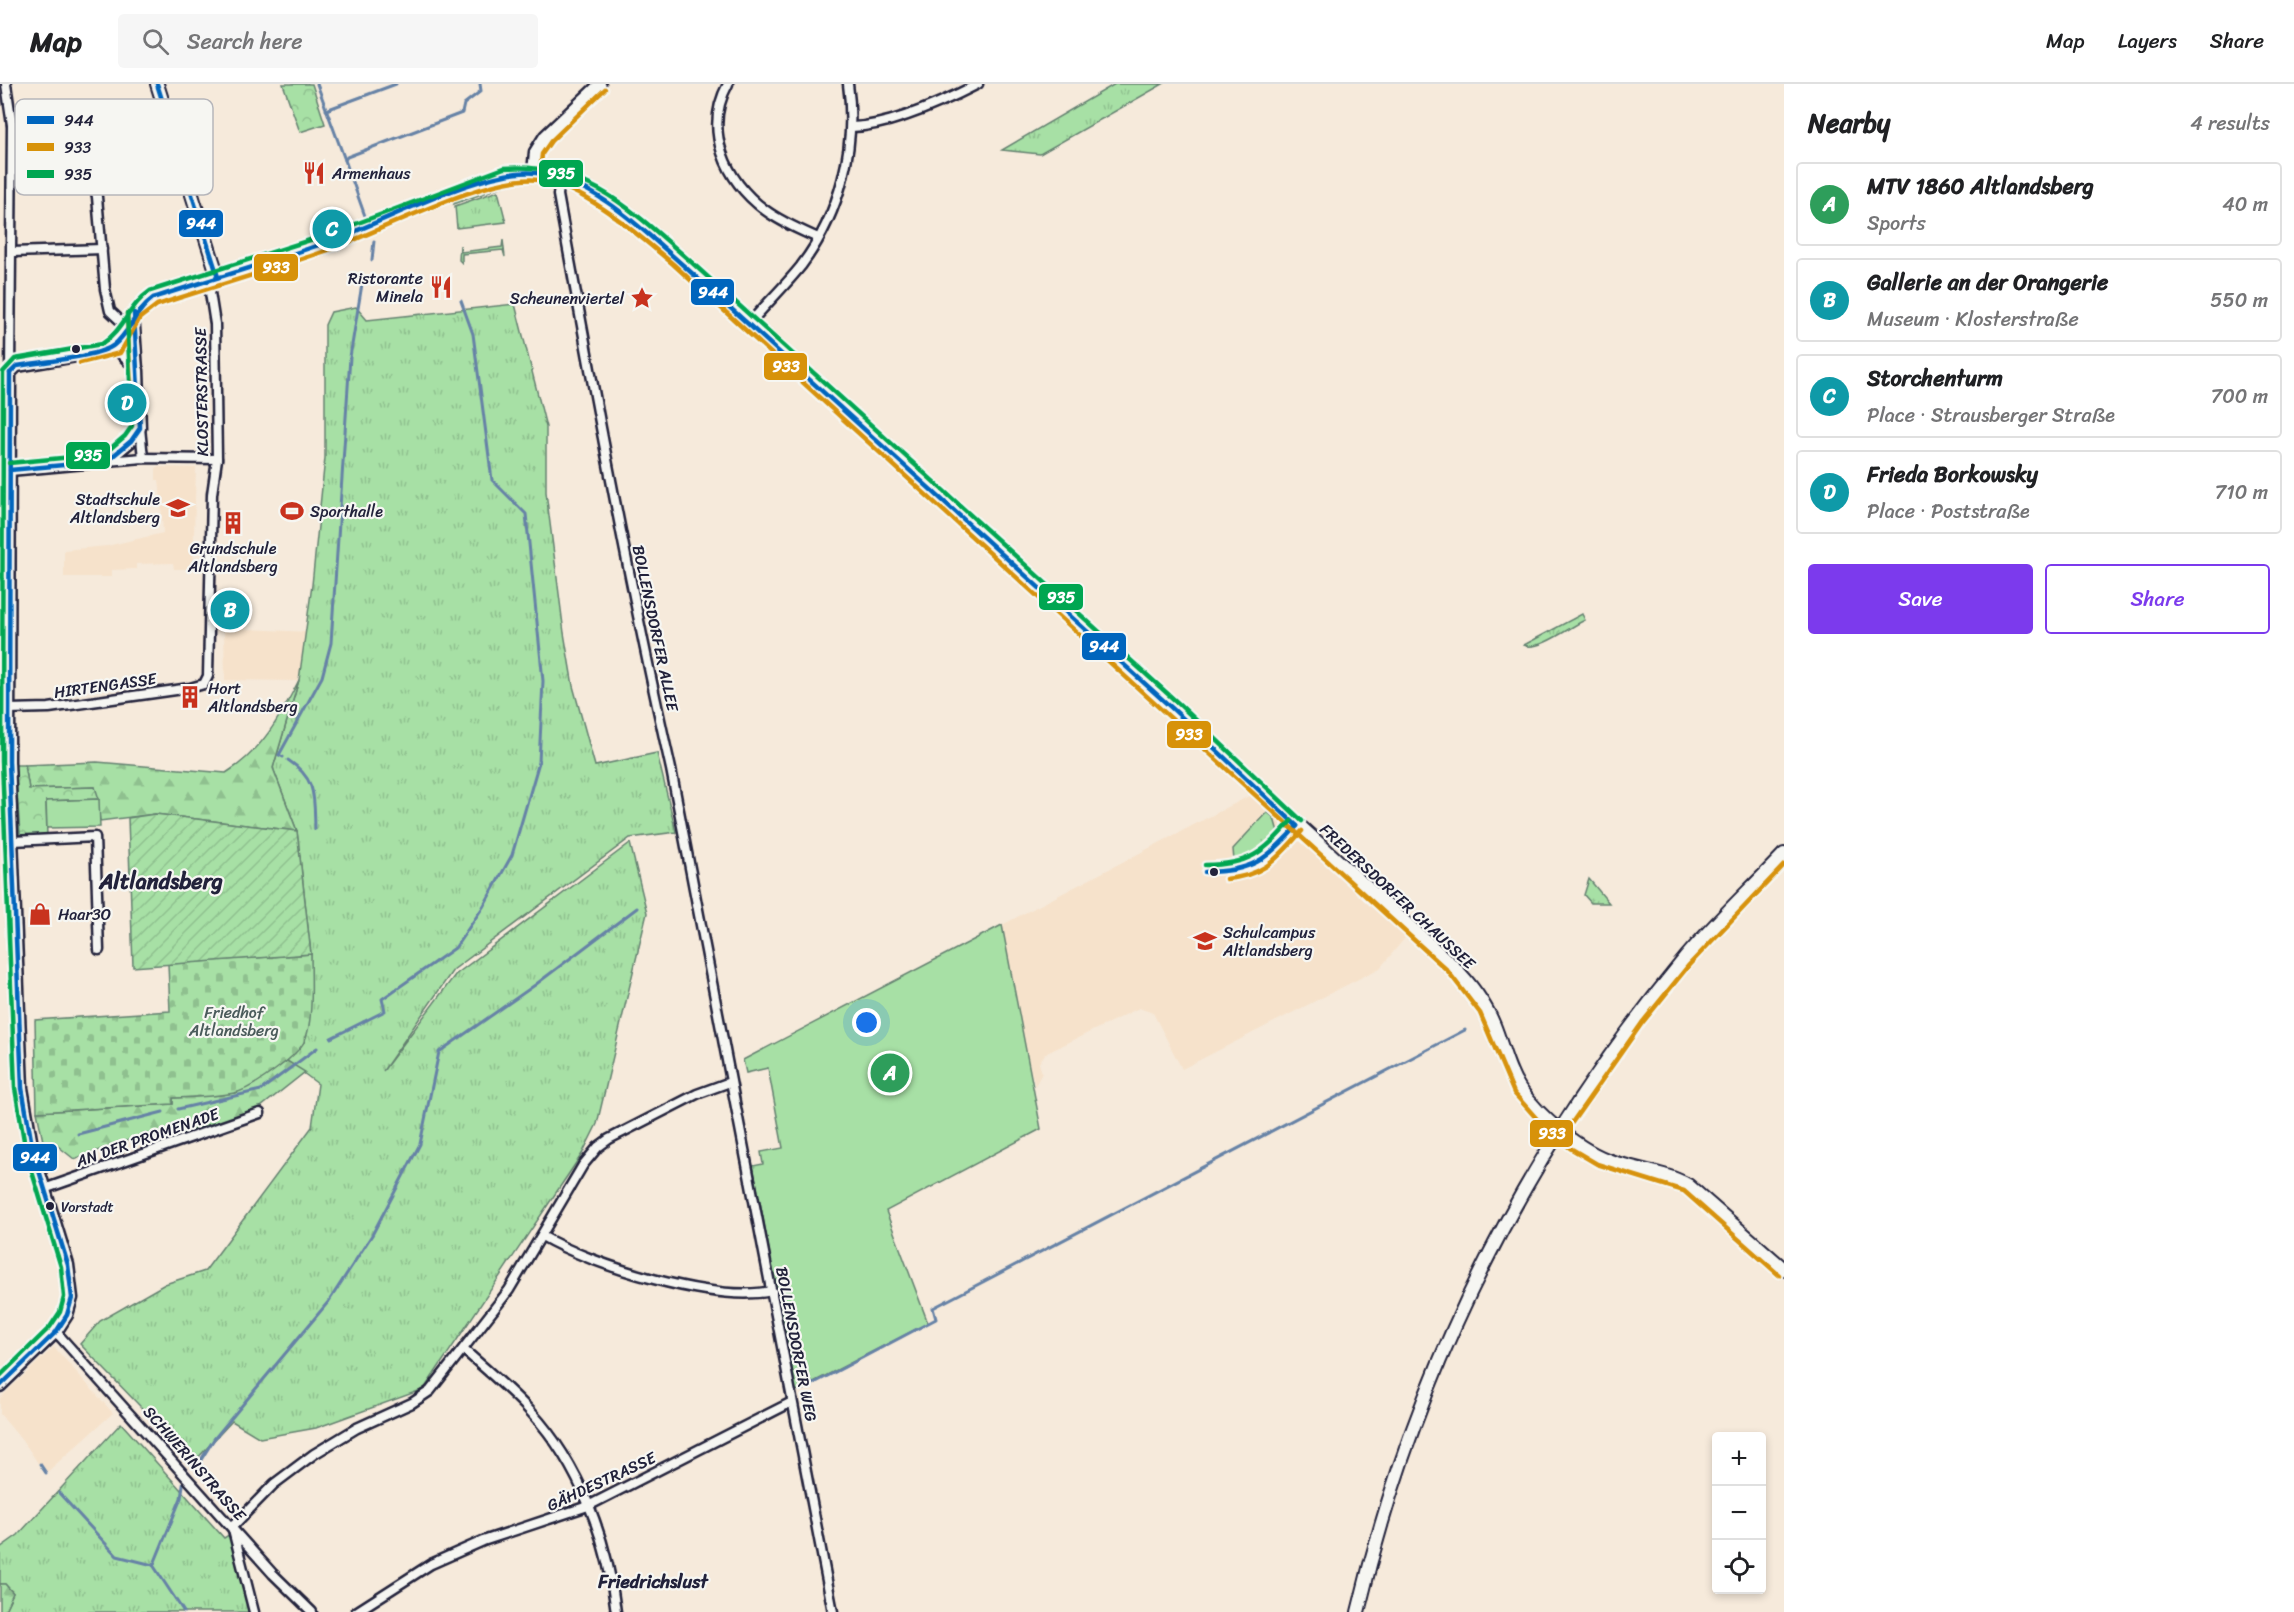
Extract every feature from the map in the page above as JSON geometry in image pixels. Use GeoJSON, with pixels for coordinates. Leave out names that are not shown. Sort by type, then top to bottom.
{"type":"FeatureCollection","features":[{"type":"Feature","properties":{"kind":"main road"},"geometry":{"type":"LineString","coordinates":[[157,84],[162,99]]}},
{"type":"Feature","properties":{"kind":"main road"},"geometry":{"type":"LineString","coordinates":[[191,195],[213,278],[340,238],[493,178],[533,172]]}},
{"type":"Feature","properties":{"kind":"main road","name":"FREDERSDORFER CHAUSSEE"},"geometry":{"type":"LineString","coordinates":[[533,172],[561,180],[619,211],[749,324],[1457,970],[1485,1006],[1510,1072],[1521,1091],[1558,1130],[1588,1152],[1613,1162],[1670,1176],[1688,1185],[1784,1269]]}},
{"type":"Feature","properties":{"kind":"main road"},"geometry":{"type":"LineString","coordinates":[[1358,1612],[1402,1457],[1455,1321],[1505,1222],[1558,1130],[1624,1035],[1683,960],[1784,854]]}},
{"type":"Feature","properties":{"kind":"street"},"geometry":{"type":"LineString","coordinates":[[0,1386],[56,1332],[70,1306],[71,1280],[30,1141],[22,1088],[8,709],[12,125],[6,84]]}},
{"type":"Feature","properties":{"kind":"street"},"geometry":{"type":"LineString","coordinates":[[533,172],[535,152],[545,136],[600,84]]}},
{"type":"Feature","properties":{"kind":"street"},"geometry":{"type":"LineString","coordinates":[[728,84],[719,105],[716,122],[720,147],[726,164],[743,190],[764,209],[818,238]]}},
{"type":"Feature","properties":{"kind":"street"},"geometry":{"type":"LineString","coordinates":[[749,324],[800,267],[818,238],[844,176],[852,127],[848,84]]}},
{"type":"Feature","properties":{"kind":"street"},"geometry":{"type":"LineString","coordinates":[[852,127],[864,127],[921,109],[978,84]]}},
{"type":"Feature","properties":{"kind":"street","name":"BOLLENSDORFER ALLEE"},"geometry":{"type":"LineString","coordinates":[[561,180],[558,195],[596,402],[647,662],[671,769],[730,1082]]}},
{"type":"Feature","properties":{"kind":"street"},"geometry":{"type":"LineString","coordinates":[[95,195],[105,289],[110,311],[126,326]]}},
{"type":"Feature","properties":{"kind":"street"},"geometry":{"type":"LineString","coordinates":[[12,252],[102,249]]}},
{"type":"Feature","properties":{"kind":"street"},"geometry":{"type":"LineString","coordinates":[[10,373],[17,366],[105,351],[115,346],[134,313],[153,298],[213,278]]}},
{"type":"Feature","properties":{"kind":"street","name":"KLOSTERSTRASSE"},"geometry":{"type":"LineString","coordinates":[[204,684],[208,667],[212,487],[217,459],[213,278]]}},
{"type":"Feature","properties":{"kind":"street"},"geometry":{"type":"LineString","coordinates":[[134,313],[143,458]]}},
{"type":"Feature","properties":{"kind":"street"},"geometry":{"type":"LineString","coordinates":[[115,346],[138,370]]}},
{"type":"Feature","properties":{"kind":"street"},"geometry":{"type":"LineString","coordinates":[[107,461],[131,441],[140,428]]}},
{"type":"Feature","properties":{"kind":"street"},"geometry":{"type":"LineString","coordinates":[[10,470],[143,458],[217,459]]}},
{"type":"Feature","properties":{"kind":"street","name":"HIRTENGASSE"},"geometry":{"type":"LineString","coordinates":[[8,709],[48,708],[190,688],[204,684]]}},
{"type":"Feature","properties":{"kind":"street"},"geometry":{"type":"LineString","coordinates":[[12,842],[95,837],[99,950]]}},
{"type":"Feature","properties":{"kind":"street"},"geometry":{"type":"LineString","coordinates":[[254,1612],[232,1527],[274,1484],[314,1454],[357,1428],[424,1396],[464,1350],[509,1290],[583,1165],[598,1147],[688,1098],[730,1082]]}},
{"type":"Feature","properties":{"kind":"street","name":"BOLLENSDORFER WEG"},"geometry":{"type":"LineString","coordinates":[[730,1082],[833,1612]]}},
{"type":"Feature","properties":{"kind":"street","name":"AN DER PROMENADE"},"geometry":{"type":"LineString","coordinates":[[44,1189],[260,1113]]}},
{"type":"Feature","properties":{"kind":"street"},"geometry":{"type":"LineString","coordinates":[[542,1236],[574,1252],[651,1278],[714,1291],[749,1295],[772,1291]]}},
{"type":"Feature","properties":{"kind":"street","name":"SCHWERINSTRASSE"},"geometry":{"type":"LineString","coordinates":[[56,1332],[273,1574],[312,1612]]}},
{"type":"Feature","properties":{"kind":"street"},"geometry":{"type":"LineString","coordinates":[[464,1350],[533,1414],[563,1455],[588,1506],[604,1551],[616,1612]]}},
{"type":"Feature","properties":{"kind":"street","name":"GÄHDESTRASSE"},"geometry":{"type":"LineString","coordinates":[[356,1612],[412,1574],[452,1554],[588,1506],[792,1402]]}},
{"type":"Feature","properties":{"kind":"shaded area","name":"Stadtschule Altlandsberg"},"geometry":{"type":"Polygon","coordinates":[[[156,467],[196,468],[193,569],[174,569],[173,563],[136,564],[136,569],[111,570],[111,577],[64,577],[64,550],[107,546],[163,533],[156,467]]]}},
{"type":"Feature","properties":{"kind":"shaded area"},"geometry":{"type":"Polygon","coordinates":[[[224,628],[309,632],[307,652],[297,681],[225,680],[224,628]]]}},
{"type":"Feature","properties":{"kind":"shaded area","name":"Schulcampus Altlandsberg"},"geometry":{"type":"Polygon","coordinates":[[[1251,795],[1410,932],[1380,968],[1182,1069],[1153,1013],[1139,1008],[1045,1054],[1039,1063],[1042,1073],[1035,1086],[1025,1052],[1002,925],[1251,795]]]}},
{"type":"Feature","properties":{"kind":"shaded area"},"geometry":{"type":"Polygon","coordinates":[[[54,1347],[113,1413],[45,1474],[28,1448],[0,1414],[0,1398],[54,1347]]]}},
{"type":"Feature","properties":{"kind":"green space"},"geometry":{"type":"Polygon","coordinates":[[[283,84],[312,84],[325,124],[300,132],[283,84]]]}},
{"type":"Feature","properties":{"kind":"green space"},"geometry":{"type":"Polygon","coordinates":[[[1115,84],[1163,84],[1040,154],[1002,150],[1115,84]]]}},
{"type":"Feature","properties":{"kind":"green space"},"geometry":{"type":"Polygon","coordinates":[[[527,178],[454,204],[457,198],[491,184],[527,178]]]}},
{"type":"Feature","properties":{"kind":"green space"},"geometry":{"type":"Polygon","coordinates":[[[498,191],[506,222],[457,228],[455,206],[498,191]]]}},
{"type":"Feature","properties":{"kind":"green space"},"geometry":{"type":"Polygon","coordinates":[[[503,240],[505,257],[503,250],[462,254],[462,263],[459,260],[460,245],[461,252],[502,247],[503,240]]]}},
{"type":"Feature","properties":{"kind":"green space"},"geometry":{"type":"Polygon","coordinates":[[[515,304],[546,427],[546,492],[564,633],[573,686],[595,766],[657,753],[676,832],[630,838],[453,970],[383,1071],[455,975],[630,843],[647,913],[597,1124],[582,1154],[424,1389],[316,1428],[260,1438],[232,1421],[194,1462],[80,1344],[100,1321],[165,1284],[205,1271],[312,1127],[318,1084],[287,1061],[305,1041],[311,954],[297,831],[273,768],[299,680],[312,585],[325,458],[325,325],[331,312],[356,307],[367,320],[515,304]]]}},
{"type":"Feature","properties":{"kind":"green space"},"geometry":{"type":"Polygon","coordinates":[[[1582,614],[1585,620],[1546,642],[1538,645],[1524,645],[1582,614]]]}},
{"type":"Feature","properties":{"kind":"green space"},"geometry":{"type":"Polygon","coordinates":[[[299,680],[273,768],[297,831],[155,814],[100,821],[95,787],[29,789],[25,765],[97,762],[226,773],[260,744],[285,707],[299,680]]]}},
{"type":"Feature","properties":{"kind":"green space"},"geometry":{"type":"Polygon","coordinates":[[[15,765],[25,765],[29,789],[95,787],[99,799],[46,801],[47,836],[24,837],[20,834],[15,765]]]}},
{"type":"Feature","properties":{"kind":"green space"},"geometry":{"type":"Polygon","coordinates":[[[99,799],[100,827],[47,828],[46,801],[99,799]]]}},
{"type":"Feature","properties":{"kind":"green space"},"geometry":{"type":"Polygon","coordinates":[[[1267,812],[1274,818],[1278,832],[1271,846],[1256,858],[1234,861],[1233,849],[1267,812]]]}},
{"type":"Feature","properties":{"kind":"green space"},"geometry":{"type":"Polygon","coordinates":[[[155,814],[297,831],[311,954],[133,967],[128,818],[155,814]]]}},
{"type":"Feature","properties":{"kind":"green space"},"geometry":{"type":"Polygon","coordinates":[[[1589,879],[1609,903],[1591,903],[1584,895],[1589,879]]]}},
{"type":"Feature","properties":{"kind":"green space"},"geometry":{"type":"Polygon","coordinates":[[[1002,925],[1041,1129],[886,1211],[928,1323],[796,1391],[753,1166],[763,1164],[761,1152],[783,1148],[768,1068],[746,1073],[743,1060],[1002,925]]]}},
{"type":"Feature","properties":{"kind":"green space","name":"Friedhof Altlandsberg"},"geometry":{"type":"Polygon","coordinates":[[[311,954],[311,1012],[304,1042],[292,1056],[262,1080],[234,1093],[173,1098],[173,1104],[37,1112],[35,1020],[170,1011],[168,964],[311,954]]]}},
{"type":"Feature","properties":{"kind":"green space"},"geometry":{"type":"Polygon","coordinates":[[[287,1061],[305,1072],[257,1110],[173,1140],[146,1134],[74,1159],[54,1143],[44,1146],[37,1112],[173,1104],[173,1098],[236,1093],[287,1061]]]}},
{"type":"Feature","properties":{"kind":"green space"},"geometry":{"type":"Polygon","coordinates":[[[121,1423],[224,1538],[232,1533],[249,1612],[4,1612],[13,1593],[5,1584],[0,1584],[0,1548],[18,1535],[121,1423]]]}},
{"type":"Feature","properties":{"kind":"green space"},"geometry":{"type":"Polygon","coordinates":[[[0,1584],[5,1584],[13,1593],[4,1612],[0,1612],[0,1584]]]}},
{"type":"Feature","properties":{"kind":"waterway"},"geometry":{"type":"LineString","coordinates":[[317,84],[345,160]]}},
{"type":"Feature","properties":{"kind":"waterway"},"geometry":{"type":"LineString","coordinates":[[326,110],[396,84]]}},
{"type":"Feature","properties":{"kind":"waterway"},"geometry":{"type":"LineString","coordinates":[[365,216],[345,160],[347,157],[462,113],[464,104],[481,91],[480,84]]}},
{"type":"Feature","properties":{"kind":"waterway"},"geometry":{"type":"LineString","coordinates":[[372,260],[374,241]]}},
{"type":"Feature","properties":{"kind":"waterway"},"geometry":{"type":"LineString","coordinates":[[283,757],[279,755],[322,677],[331,643],[350,357],[363,278]]}},
{"type":"Feature","properties":{"kind":"waterway"},"geometry":{"type":"LineString","coordinates":[[331,1038],[385,1011],[382,999],[455,948],[483,907],[512,855],[539,762],[543,681],[526,514],[492,480],[473,334],[461,301]]}},
{"type":"Feature","properties":{"kind":"waterway"},"geometry":{"type":"LineString","coordinates":[[288,760],[304,774],[309,782],[314,798],[315,829]]}},
{"type":"Feature","properties":{"kind":"waterway"},"geometry":{"type":"LineString","coordinates":[[199,1463],[214,1439],[329,1301],[372,1235],[420,1144],[439,1052],[535,985],[637,908]]}},
{"type":"Feature","properties":{"kind":"waterway"},"geometry":{"type":"LineString","coordinates":[[803,1389],[936,1319],[933,1308],[1465,1030]]}},
{"type":"Feature","properties":{"kind":"waterway"},"geometry":{"type":"LineString","coordinates":[[178,1109],[261,1090],[317,1048]]}},
{"type":"Feature","properties":{"kind":"waterway"},"geometry":{"type":"LineString","coordinates":[[78,1134],[163,1112]]}},
{"type":"Feature","properties":{"kind":"waterway"},"geometry":{"type":"LineString","coordinates":[[40,1464],[46,1473]]}},
{"type":"Feature","properties":{"kind":"waterway"},"geometry":{"type":"LineString","coordinates":[[154,1564],[181,1498],[184,1479]]}},
{"type":"Feature","properties":{"kind":"waterway"},"geometry":{"type":"LineString","coordinates":[[59,1493],[117,1556],[153,1565],[184,1612]]}},
{"type":"Feature","properties":{"kind":"transit line","name":"944"},"geometry":{"type":"LineString","coordinates":[[157,84],[162,99]]}},
{"type":"Feature","properties":{"kind":"transit line","name":"933"},"geometry":{"type":"LineString","coordinates":[[540,173],[542,154],[551,141],[605,89]]}},
{"type":"Feature","properties":{"kind":"transit line","name":"935"},"geometry":{"type":"LineString","coordinates":[[0,1376],[50,1327],[60,1312],[64,1297],[61,1267],[26,1152],[15,1088],[2,761],[3,372],[15,359],[102,344],[109,339],[137,303],[150,291],[329,234],[504,168],[532,168],[583,181],[606,193],[627,208],[689,260],[1179,704],[1302,821]]}},
{"type":"Feature","properties":{"kind":"transit line","name":"944"},"geometry":{"type":"LineString","coordinates":[[10,373],[17,366],[83,356],[107,349],[120,340],[142,309],[153,298],[330,241],[462,187],[514,173],[536,173],[557,177],[597,196],[634,222],[1174,710],[1297,826]]}},
{"type":"Feature","properties":{"kind":"transit line","name":"933"},"geometry":{"type":"LineString","coordinates":[[80,363],[120,353],[140,318],[157,305],[334,248],[466,194],[519,180],[539,180],[575,192],[610,214],[673,264],[1447,970],[1480,1013],[1514,1093],[1544,1127],[1570,1148],[1597,1164],[1684,1191],[1779,1275]]}},
{"type":"Feature","properties":{"kind":"transit line","name":"944"},"geometry":{"type":"LineString","coordinates":[[192,195],[218,277]]}},
{"type":"Feature","properties":{"kind":"transit line","name":"933"},"geometry":{"type":"LineString","coordinates":[[127,313],[132,408]]}},
{"type":"Feature","properties":{"kind":"transit line","name":"935"},"geometry":{"type":"LineString","coordinates":[[9,463],[104,454],[125,436],[132,426],[127,313]]}},
{"type":"Feature","properties":{"kind":"transit line","name":"944"},"geometry":{"type":"LineString","coordinates":[[10,470],[107,461],[131,441],[140,428],[134,313]]}},
{"type":"Feature","properties":{"kind":"transit line","name":"944"},"geometry":{"type":"LineString","coordinates":[[0,1386],[56,1332],[67,1315],[72,1298],[68,1265],[33,1151],[22,1088],[9,761],[10,373]]}},
{"type":"Feature","properties":{"kind":"transit line","name":"935"},"geometry":{"type":"LineString","coordinates":[[1205,865],[1233,863],[1254,855],[1272,841],[1291,821]]}},
{"type":"Feature","properties":{"kind":"transit line","name":"944"},"geometry":{"type":"LineString","coordinates":[[1205,872],[1235,870],[1257,862],[1276,848],[1297,826]]}},
{"type":"Feature","properties":{"kind":"transit line","name":"933"},"geometry":{"type":"LineString","coordinates":[[1226,879],[1251,874],[1269,864],[1302,831]]}},
{"type":"Feature","properties":{"kind":"transit line","name":"933"},"geometry":{"type":"LineString","coordinates":[[1564,1134],[1642,1023],[1689,965],[1784,865]]}},
{"type":"Feature","properties":{"kind":"place","name":"Armenhaus"},"geometry":{"type":"Point","coordinates":[314,173]}},
{"type":"Feature","properties":{"kind":"place","name":"Storchenturm"},"geometry":{"type":"Point","coordinates":[332,229]}},
{"type":"Feature","properties":{"kind":"place","name":"Ristorante Minela"},"geometry":{"type":"Point","coordinates":[441,287]}},
{"type":"Feature","properties":{"kind":"place","name":"Scheunenviertel"},"geometry":{"type":"Point","coordinates":[642,298]}},
{"type":"Feature","properties":{"kind":"place","name":"Frieda Borkowsky"},"geometry":{"type":"Point","coordinates":[127,403]}},
{"type":"Feature","properties":{"kind":"place","name":"Stadtschule Altlandsberg"},"geometry":{"type":"Point","coordinates":[178,508]}},
{"type":"Feature","properties":{"kind":"place","name":"Sporthalle"},"geometry":{"type":"Point","coordinates":[292,511]}},
{"type":"Feature","properties":{"kind":"place","name":"Grundschule Altlandsberg"},"geometry":{"type":"Point","coordinates":[233,523]}},
{"type":"Feature","properties":{"kind":"place","name":"Gallerie an der Orangerie"},"geometry":{"type":"Point","coordinates":[230,610]}},
{"type":"Feature","properties":{"kind":"place","name":"Hort Altlandsberg"},"geometry":{"type":"Point","coordinates":[190,697]}},
{"type":"Feature","properties":{"kind":"place","name":"Haar3O"},"geometry":{"type":"Point","coordinates":[40,914]}},
{"type":"Feature","properties":{"kind":"place","name":"Schulcampus Altlandsberg"},"geometry":{"type":"Point","coordinates":[1205,941]}},
{"type":"Feature","properties":{"kind":"place","name":"MTV 1860 Altlandsberg"},"geometry":{"type":"Point","coordinates":[890,1073]}},
{"type":"Feature","properties":{"kind":"place","name":"Vorstadt"},"geometry":{"type":"Point","coordinates":[50,1206]}},
{"type":"Feature","properties":{"kind":"district","name":"Altlandsberg"},"geometry":{"type":"Point","coordinates":[161,881]}},
{"type":"Feature","properties":{"kind":"district","name":"Friedrichslust"},"geometry":{"type":"Point","coordinates":[653,1582]}}]}
